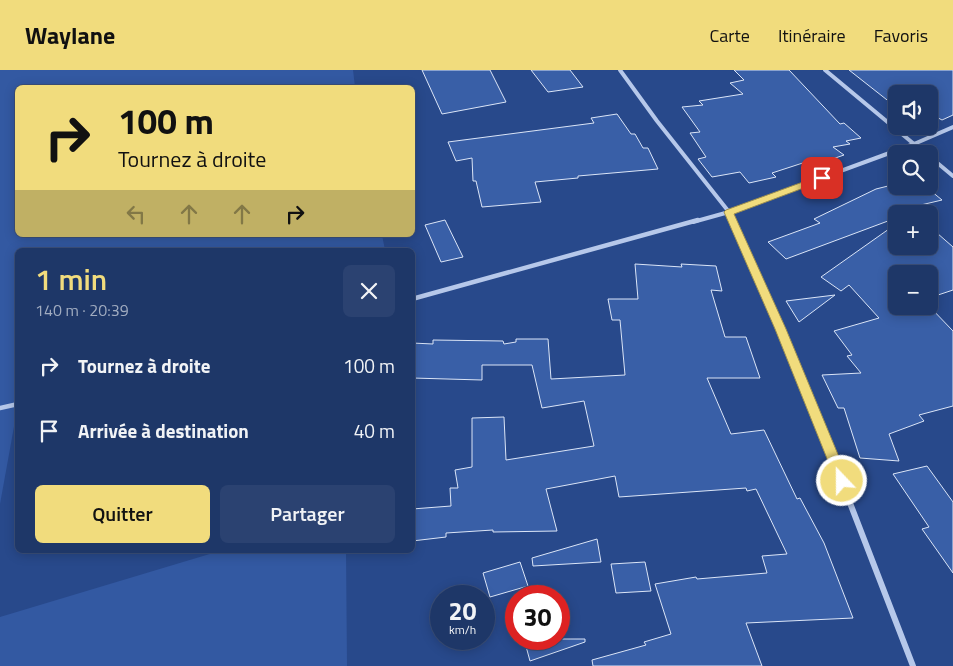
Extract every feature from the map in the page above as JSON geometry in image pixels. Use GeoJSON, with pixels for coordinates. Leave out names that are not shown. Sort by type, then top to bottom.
{"type":"FeatureCollection","features":[{"type":"Feature","properties":{"kind":"street"},"geometry":{"type":"LineString","coordinates":[[620,70],[657,121],[729,212],[814,409],[913,666]]}},
{"type":"Feature","properties":{"kind":"street"},"geometry":{"type":"LineString","coordinates":[[825,70],[914,144]]}},
{"type":"Feature","properties":{"kind":"street"},"geometry":{"type":"LineString","coordinates":[[415,298],[729,212],[914,144],[953,127]]}},
{"type":"Feature","properties":{"kind":"street"},"geometry":{"type":"LineString","coordinates":[[938,164],[953,176]]}},
{"type":"Feature","properties":{"kind":"street"},"geometry":{"type":"LineString","coordinates":[[0,408],[15,405]]}},
{"type":"Feature","properties":{"kind":"shaded area"},"geometry":{"type":"Polygon","coordinates":[[[0,70],[353,70],[355,85],[15,85],[15,237],[382,237],[385,248],[15,248],[15,421],[0,504],[0,70]]]}},
{"type":"Feature","properties":{"kind":"shaded area"},"geometry":{"type":"Polygon","coordinates":[[[213,553],[346,553],[347,666],[0,666],[0,617],[213,553]]]}},
{"type":"Feature","properties":{"kind":"building"},"geometry":{"type":"Polygon","coordinates":[[[422,70],[490,70],[506,102],[442,114],[422,70]]]}},
{"type":"Feature","properties":{"kind":"building"},"geometry":{"type":"Polygon","coordinates":[[[531,70],[570,70],[583,87],[548,92],[531,70]]]}},
{"type":"Feature","properties":{"kind":"building"},"geometry":{"type":"Polygon","coordinates":[[[734,70],[789,70],[840,124],[844,123],[861,138],[846,141],[850,144],[833,147],[844,155],[821,163],[815,159],[772,173],[776,177],[749,183],[740,172],[712,177],[698,159],[706,157],[690,133],[700,132],[682,107],[703,105],[699,101],[743,94],[730,83],[744,80],[734,70]]]}},
{"type":"Feature","properties":{"kind":"building"},"geometry":{"type":"Polygon","coordinates":[[[849,70],[953,70],[953,115],[942,120],[938,118],[938,85],[888,85],[888,101],[849,70]]]}},
{"type":"Feature","properties":{"kind":"building"},"geometry":{"type":"Polygon","coordinates":[[[617,114],[631,134],[635,134],[643,148],[648,148],[658,169],[535,182],[541,202],[482,207],[476,181],[473,181],[472,158],[456,161],[448,142],[594,123],[591,118],[617,114]]]}},
{"type":"Feature","properties":{"kind":"building"},"geometry":{"type":"Polygon","coordinates":[[[888,186],[888,195],[936,195],[942,200],[921,205],[888,205],[888,221],[786,259],[768,242],[820,223],[814,219],[876,189],[888,186]]]}},
{"type":"Feature","properties":{"kind":"building"},"geometry":{"type":"Polygon","coordinates":[[[445,220],[463,257],[441,262],[425,225],[445,220]]]}},
{"type":"Feature","properties":{"kind":"building"},"geometry":{"type":"Polygon","coordinates":[[[888,230],[888,255],[938,255],[938,234],[953,247],[953,290],[938,295],[938,265],[888,265],[888,315],[938,315],[953,331],[953,406],[919,415],[924,421],[889,434],[899,461],[860,458],[844,408],[838,408],[822,375],[861,373],[847,356],[852,355],[834,331],[879,318],[849,285],[841,291],[821,277],[888,230]]]}},
{"type":"Feature","properties":{"kind":"building"},"geometry":{"type":"Polygon","coordinates":[[[635,264],[682,267],[681,264],[716,266],[722,291],[711,290],[725,337],[746,337],[760,378],[707,378],[731,434],[764,430],[797,499],[800,498],[824,543],[853,618],[746,623],[762,666],[593,666],[592,660],[646,645],[644,642],[671,634],[655,584],[696,577],[697,579],[767,573],[762,556],[787,554],[756,489],[747,491],[746,488],[619,497],[615,476],[546,489],[557,531],[493,532],[493,530],[446,533],[446,537],[415,541],[415,509],[451,506],[450,488],[458,488],[455,470],[472,467],[472,418],[504,417],[506,460],[594,446],[584,401],[542,408],[532,365],[482,365],[482,380],[415,378],[415,343],[433,344],[433,340],[503,341],[504,344],[516,342],[516,339],[548,339],[551,379],[625,375],[620,320],[612,320],[608,299],[638,299],[635,264]]]}},
{"type":"Feature","properties":{"kind":"building"},"geometry":{"type":"Polygon","coordinates":[[[835,295],[799,322],[786,301],[835,295]]]}},
{"type":"Feature","properties":{"kind":"building"},"geometry":{"type":"Polygon","coordinates":[[[927,466],[953,502],[953,573],[922,529],[929,527],[893,474],[927,466]]]}},
{"type":"Feature","properties":{"kind":"building"},"geometry":{"type":"Polygon","coordinates":[[[597,539],[601,562],[533,566],[532,558],[597,539]]]}},
{"type":"Feature","properties":{"kind":"building"},"geometry":{"type":"Polygon","coordinates":[[[520,562],[528,585],[505,585],[505,593],[495,596],[495,585],[486,585],[483,573],[520,562]]]}},
{"type":"Feature","properties":{"kind":"building"},"geometry":{"type":"Polygon","coordinates":[[[645,562],[651,591],[616,593],[611,564],[645,562]]]}},
{"type":"Feature","properties":{"kind":"building"},"geometry":{"type":"Polygon","coordinates":[[[570,639],[585,639],[585,642],[570,647],[570,639]]]}},
{"type":"Feature","properties":{"kind":"building"},"geometry":{"type":"Polygon","coordinates":[[[527,650],[562,650],[530,661],[527,650]]]}},
{"type":"Feature","properties":{"kind":"route"},"geometry":{"type":"LineString","coordinates":[[822,178],[729,212],[814,409],[842,481]]}}]}
